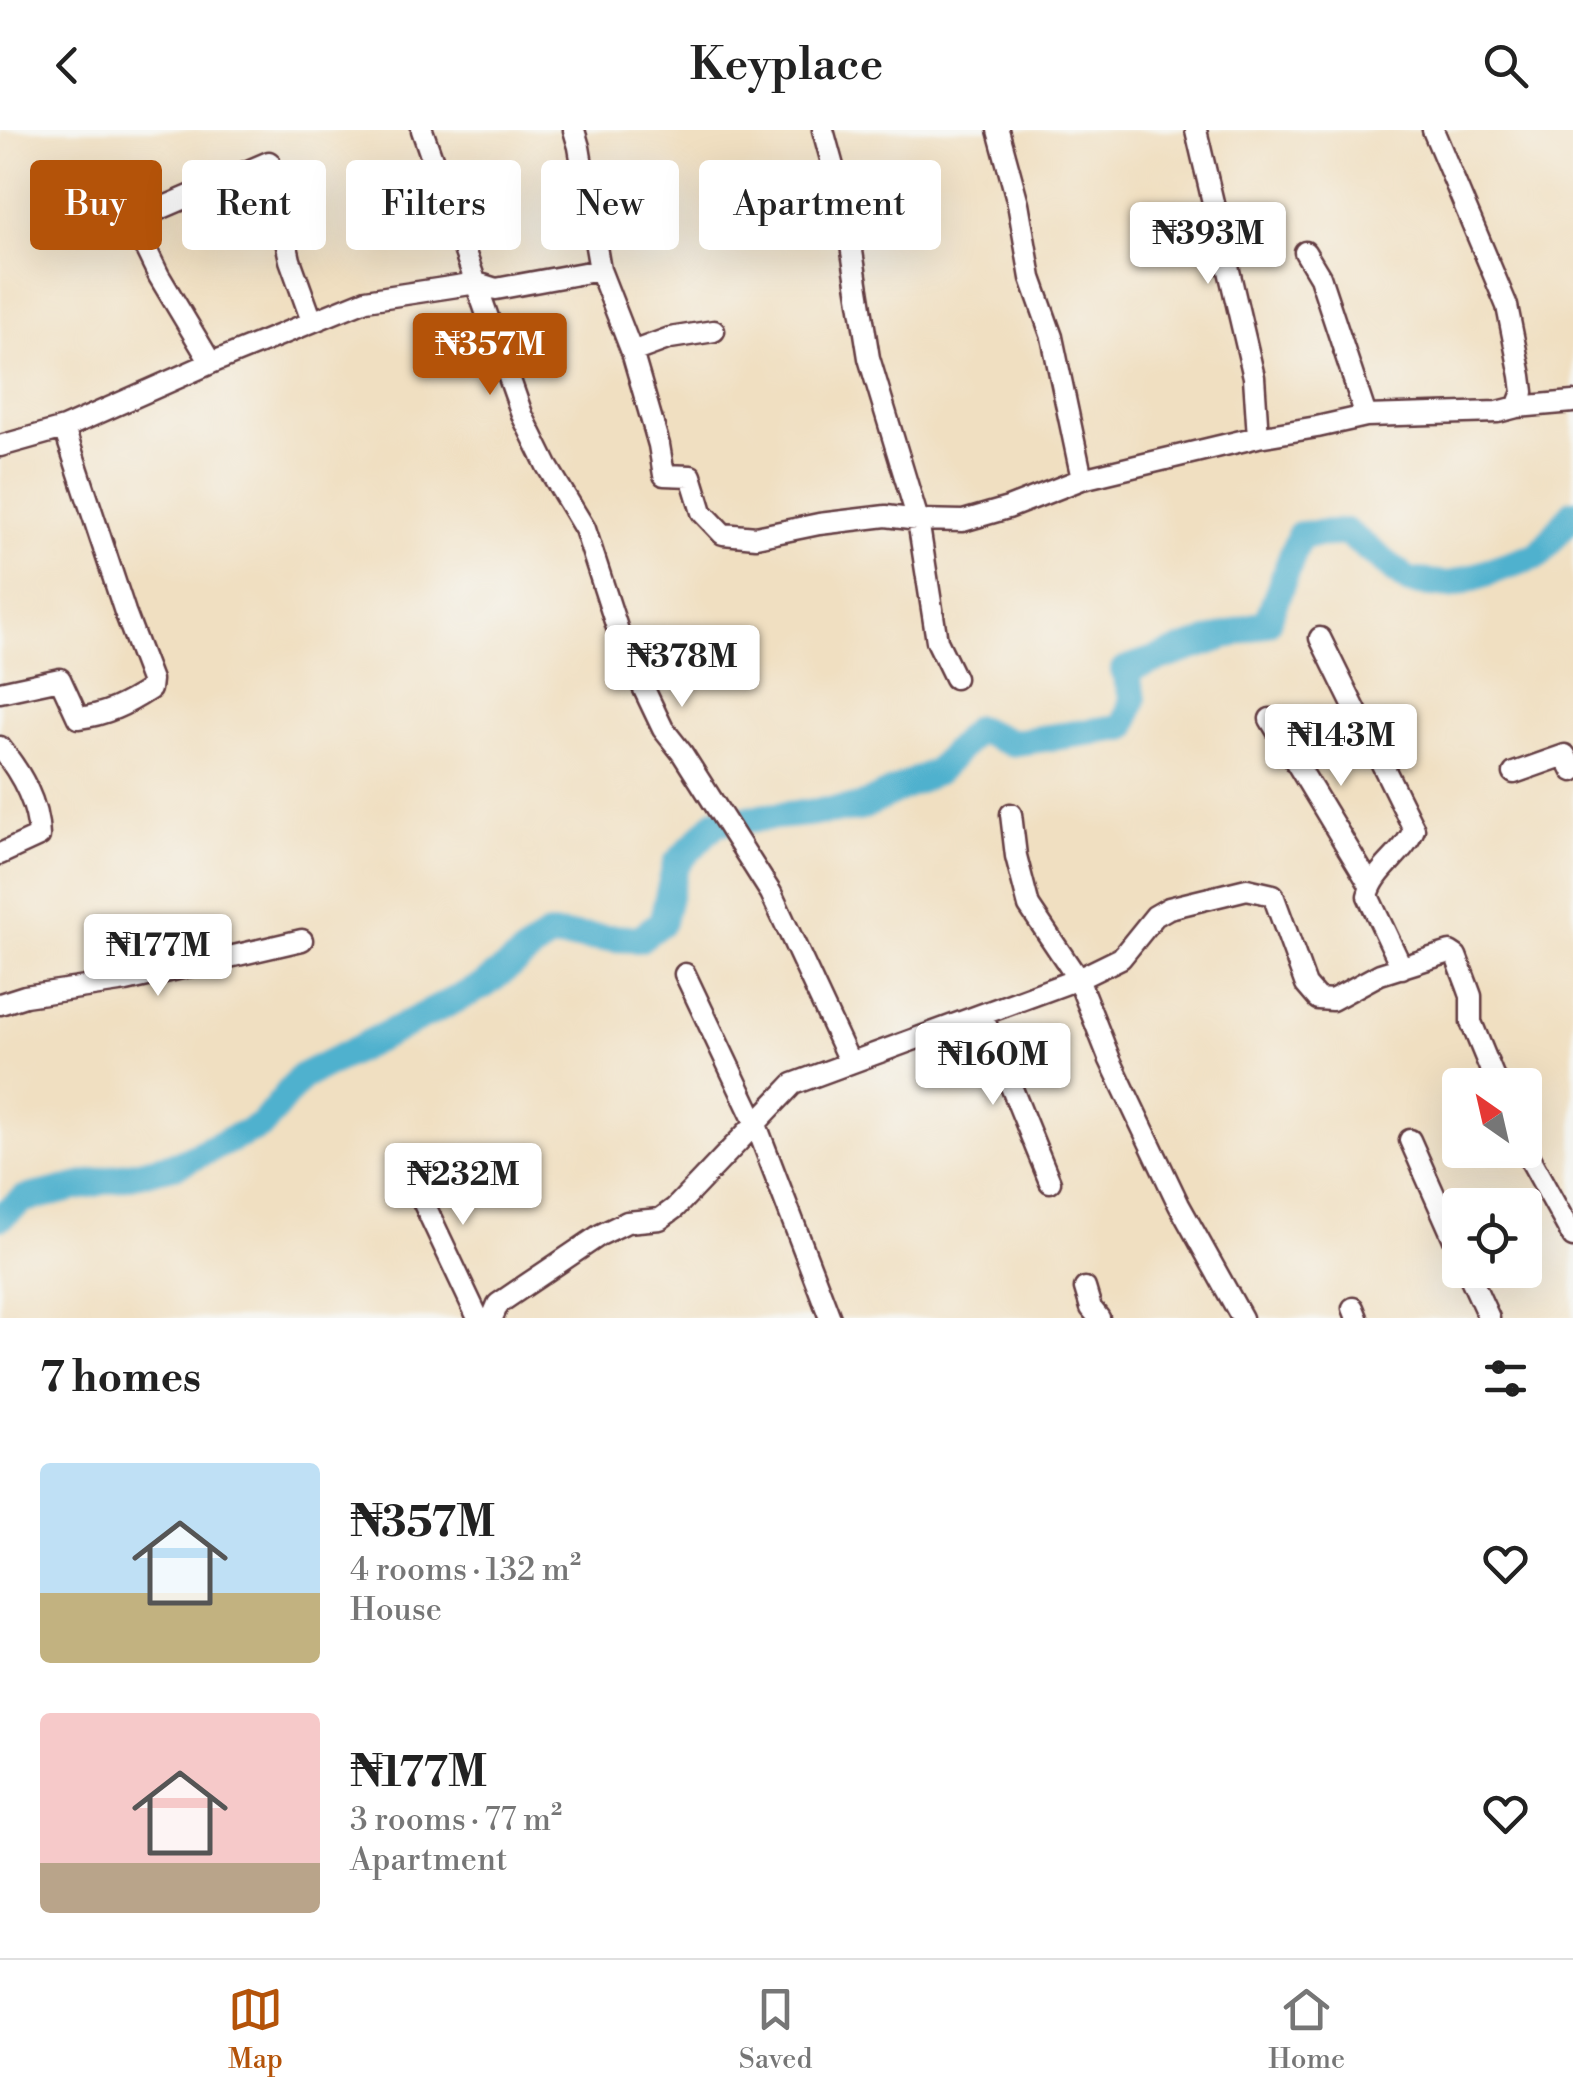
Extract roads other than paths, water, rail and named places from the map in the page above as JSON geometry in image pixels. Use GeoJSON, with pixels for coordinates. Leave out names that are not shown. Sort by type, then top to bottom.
{"type":"FeatureCollection","features":[{"type":"Feature","properties":{"kind":"street"},"geometry":{"type":"LineString","coordinates":[[422,130],[523,418],[584,529],[622,643],[663,729],[771,892],[850,1063]]}},
{"type":"Feature","properties":{"kind":"street"},"geometry":{"type":"LineString","coordinates":[[574,130],[600,270],[632,352],[664,475],[691,476],[702,512],[723,534],[756,537],[886,516],[964,521],[1082,479],[1258,437],[1366,416],[1498,412],[1573,402]]}},
{"type":"Feature","properties":{"kind":"street"},"geometry":{"type":"LineString","coordinates":[[823,130],[831,160]]}},
{"type":"Feature","properties":{"kind":"street"},"geometry":{"type":"LineString","coordinates":[[998,130],[1018,203],[1031,278],[1052,337],[1082,479]]}},
{"type":"Feature","properties":{"kind":"street"},"geometry":{"type":"LineString","coordinates":[[1196,130],[1254,377],[1258,437]]}},
{"type":"Feature","properties":{"kind":"street"},"geometry":{"type":"LineString","coordinates":[[1432,130],[1507,306],[1522,376],[1523,392],[1517,407]]}},
{"type":"Feature","properties":{"kind":"street"},"geometry":{"type":"LineString","coordinates":[[162,208],[269,162],[290,260],[312,322]]}},
{"type":"Feature","properties":{"kind":"street"},"geometry":{"type":"LineString","coordinates":[[147,250],[158,276],[211,363]]}},
{"type":"Feature","properties":{"kind":"street"},"geometry":{"type":"LineString","coordinates":[[852,250],[869,358],[918,520],[937,641],[955,678]]}},
{"type":"Feature","properties":{"kind":"street"},"geometry":{"type":"LineString","coordinates":[[1305,252],[1320,277],[1366,416]]}},
{"type":"Feature","properties":{"kind":"street"},"geometry":{"type":"LineString","coordinates":[[0,446],[64,428],[366,300],[478,282],[496,290],[600,270]]}},
{"type":"Feature","properties":{"kind":"street"},"geometry":{"type":"LineString","coordinates":[[632,352],[680,336],[714,331]]}},
{"type":"Feature","properties":{"kind":"street"},"geometry":{"type":"LineString","coordinates":[[0,692],[60,680],[78,718],[119,708],[150,689],[151,680],[64,428]]}},
{"type":"Feature","properties":{"kind":"street"},"geometry":{"type":"LineString","coordinates":[[1320,638],[1414,829],[1409,842],[1370,885],[1368,896],[1402,968]]}},
{"type":"Feature","properties":{"kind":"street"},"geometry":{"type":"LineString","coordinates":[[1270,719],[1370,885]]}},
{"type":"Feature","properties":{"kind":"street"},"geometry":{"type":"LineString","coordinates":[[0,747],[20,772],[38,817],[39,836],[0,854]]}},
{"type":"Feature","properties":{"kind":"street"},"geometry":{"type":"LineString","coordinates":[[1514,773],[1565,756],[1573,772]]}},
{"type":"Feature","properties":{"kind":"street"},"geometry":{"type":"LineString","coordinates":[[1011,814],[1016,856],[1029,906],[1078,978],[1110,1060],[1180,1205],[1242,1318]]}},
{"type":"Feature","properties":{"kind":"street"},"geometry":{"type":"LineString","coordinates":[[492,1318],[498,1304],[600,1235],[627,1222],[660,1219],[793,1084],[982,1015],[1121,958],[1156,916],[1169,908],[1247,889],[1273,895],[1306,985],[1318,999],[1332,1000],[1380,974],[1450,952],[1456,956],[1471,996],[1470,1022],[1490,1068]]}},
{"type":"Feature","properties":{"kind":"street"},"geometry":{"type":"LineString","coordinates":[[0,1004],[25,996],[126,981],[302,940]]}},
{"type":"Feature","properties":{"kind":"street"},"geometry":{"type":"LineString","coordinates":[[685,974],[755,1122],[830,1318]]}},
{"type":"Feature","properties":{"kind":"street"},"geometry":{"type":"LineString","coordinates":[[982,1015],[1050,1182]]}},
{"type":"Feature","properties":{"kind":"street"},"geometry":{"type":"LineString","coordinates":[[1410,1140],[1442,1213]]}},
{"type":"Feature","properties":{"kind":"street"},"geometry":{"type":"LineString","coordinates":[[403,1159],[478,1318]]}},
{"type":"Feature","properties":{"kind":"street"},"geometry":{"type":"LineString","coordinates":[[1535,1168],[1573,1237]]}},
{"type":"Feature","properties":{"kind":"street"},"geometry":{"type":"LineString","coordinates":[[1085,1288],[1099,1318]]}},
{"type":"Feature","properties":{"kind":"street"},"geometry":{"type":"LineString","coordinates":[[1476,1288],[1490,1318]]}},
{"type":"Feature","properties":{"kind":"waterway"},"geometry":{"type":"LineString","coordinates":[[0,1217],[24,1199],[178,1164],[262,1125],[301,1077],[483,986],[549,936],[639,939],[662,922],[676,864],[716,822],[859,808],[937,771],[977,729],[1011,743],[1124,727],[1133,699],[1124,670],[1267,622],[1300,535],[1346,532],[1409,581],[1450,585],[1539,555],[1573,513]]}}]}
